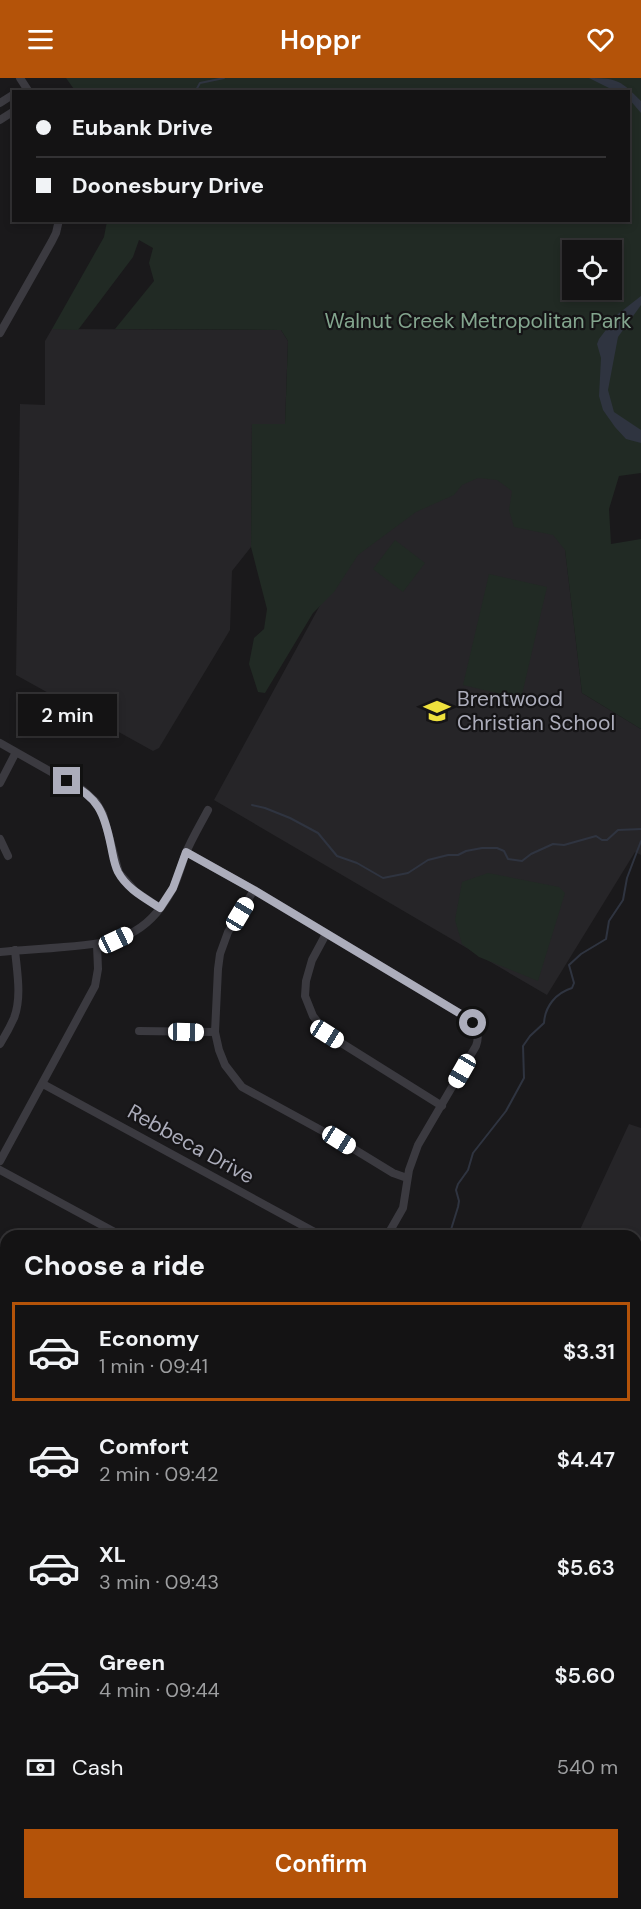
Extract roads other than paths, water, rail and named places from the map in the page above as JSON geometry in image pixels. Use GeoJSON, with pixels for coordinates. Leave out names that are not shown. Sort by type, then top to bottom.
{"type":"FeatureCollection","features":[{"type":"Feature","properties":{"kind":"street"},"geometry":{"type":"LineString","coordinates":[[0,333],[52,241],[59,222]]}},
{"type":"Feature","properties":{"kind":"street"},"geometry":{"type":"LineString","coordinates":[[0,743],[90,796],[104,814],[119,873],[135,891],[160,908]]}},
{"type":"Feature","properties":{"kind":"street"},"geometry":{"type":"LineString","coordinates":[[0,783],[16,752]]}},
{"type":"Feature","properties":{"kind":"street"},"geometry":{"type":"LineString","coordinates":[[0,952],[97,945],[131,934],[160,908],[173,888],[186,852],[208,810]]}},
{"type":"Feature","properties":{"kind":"street"},"geometry":{"type":"LineString","coordinates":[[0,839],[8,856]]}},
{"type":"Feature","properties":{"kind":"street"},"geometry":{"type":"LineString","coordinates":[[186,852],[254,890],[469,1019],[476,1028],[478,1036],[476,1046],[411,1160],[403,1208],[390,1230]]}},
{"type":"Feature","properties":{"kind":"street"},"geometry":{"type":"LineString","coordinates":[[254,890],[228,932],[220,954],[215,1032],[225,1065],[243,1087],[393,1173],[407,1178]]}},
{"type":"Feature","properties":{"kind":"street"},"geometry":{"type":"LineString","coordinates":[[326,934],[312,960],[306,981],[305,996],[313,1016],[327,1034],[442,1106]]}},
{"type":"Feature","properties":{"kind":"street"},"geometry":{"type":"LineString","coordinates":[[0,1161],[95,986],[98,969],[97,945]]}},
{"type":"Feature","properties":{"kind":"street"},"geometry":{"type":"LineString","coordinates":[[0,1044],[14,1019],[17,1006],[15,951]]}},
{"type":"Feature","properties":{"kind":"street"},"geometry":{"type":"LineString","coordinates":[[139,1030],[215,1032]]}},
{"type":"Feature","properties":{"kind":"street","name":"Rebbeca Drive"},"geometry":{"type":"LineString","coordinates":[[43,1084],[311,1230]]}},
{"type":"Feature","properties":{"kind":"street"},"geometry":{"type":"LineString","coordinates":[[0,1170],[111,1230]]}},
{"type":"Feature","properties":{"kind":"water"},"geometry":{"type":"Polygon","coordinates":[[[589,78],[613,80],[630,90],[613,90],[589,78]]]}},
{"type":"Feature","properties":{"kind":"water"},"geometry":{"type":"Polygon","coordinates":[[[630,90],[641,101],[641,113],[630,100],[630,90]]]}},
{"type":"Feature","properties":{"kind":"water"},"geometry":{"type":"Polygon","coordinates":[[[641,296],[641,305],[618,337],[608,390],[614,412],[641,430],[641,443],[626,439],[603,410],[599,396],[601,358],[597,344],[618,314],[641,296]]]}},
{"type":"Feature","properties":{"kind":"waterway"},"geometry":{"type":"LineString","coordinates":[[196,90],[200,83],[224,78]]}},
{"type":"Feature","properties":{"kind":"waterway"},"geometry":{"type":"LineString","coordinates":[[252,805],[290,818],[318,833],[337,856],[357,863],[383,878],[408,873],[428,860],[458,855],[466,851],[497,848],[504,851],[508,859],[522,861],[531,854],[553,844],[564,845],[596,836],[607,840],[618,830],[641,829]]}},
{"type":"Feature","properties":{"kind":"waterway"},"geometry":{"type":"LineString","coordinates":[[451,1230],[459,1201],[456,1190],[458,1184],[468,1170],[473,1153],[506,1111],[524,1078],[523,1046],[544,1023],[552,1001],[561,993],[572,988],[574,983],[569,965],[581,954],[606,939],[609,921],[623,900],[627,878],[641,841]]}},
{"type":"Feature","properties":{"kind":"place","name":"Brentwood Christian School"},"geometry":{"type":"Point","coordinates":[437,711]}},
{"type":"Feature","properties":{"kind":"park label","name":"Walnut Creek Metropolitan Park"},"geometry":{"type":"Point","coordinates":[478,321]}}]}
